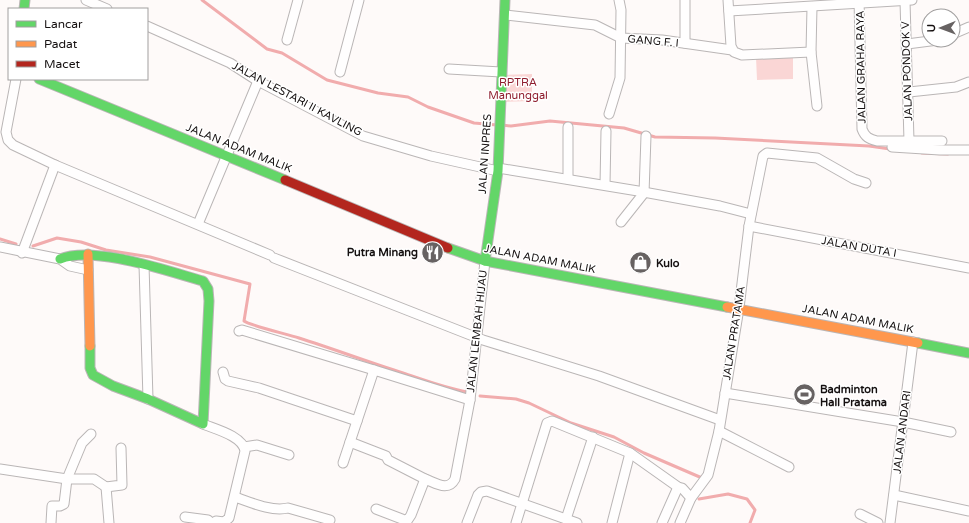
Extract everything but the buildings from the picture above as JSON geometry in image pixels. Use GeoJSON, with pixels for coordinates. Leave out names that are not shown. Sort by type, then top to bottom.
{"type":"FeatureCollection","features":[{"type":"Feature","properties":{"kind":"street"},"geometry":{"type":"LineString","coordinates":[[86,0],[105,8]]}},
{"type":"Feature","properties":{"kind":"street"},"geometry":{"type":"LineString","coordinates":[[287,40],[298,0]]}},
{"type":"Feature","properties":{"kind":"street"},"geometry":{"type":"LineString","coordinates":[[340,72],[358,0]]}},
{"type":"Feature","properties":{"kind":"street","name":"JALAN INPRES"},"geometry":{"type":"LineString","coordinates":[[485,262],[498,169],[505,0]]}},
{"type":"Feature","properties":{"kind":"street"},"geometry":{"type":"LineString","coordinates":[[609,114],[620,78],[621,4],[618,0]]}},
{"type":"Feature","properties":{"kind":"street"},"geometry":{"type":"LineString","coordinates":[[684,43],[685,0]]}},
{"type":"Feature","properties":{"kind":"street"},"geometry":{"type":"LineString","coordinates":[[728,0],[732,50]]}},
{"type":"Feature","properties":{"kind":"street"},"geometry":{"type":"LineString","coordinates":[[729,11],[909,0]]}},
{"type":"Feature","properties":{"kind":"street","name":"JALAN PONDOK V"},"geometry":{"type":"LineString","coordinates":[[909,0],[907,44],[910,141]]}},
{"type":"Feature","properties":{"kind":"street","name":"JALAN GRAHA RAYA"},"geometry":{"type":"LineString","coordinates":[[859,2],[862,129],[864,136],[877,141],[910,141]]}},
{"type":"Feature","properties":{"kind":"street"},"geometry":{"type":"LineString","coordinates":[[812,7],[811,52],[817,106]]}},
{"type":"Feature","properties":{"kind":"street","name":"GANG F. I"},"geometry":{"type":"LineString","coordinates":[[505,14],[595,24],[621,38],[684,43],[732,50],[738,55],[811,52]]}},
{"type":"Feature","properties":{"kind":"street","name":"JALAN LESTARI II KAVLING"},"geometry":{"type":"LineString","coordinates":[[148,26],[230,63],[258,80],[363,136],[431,156],[498,169],[605,185],[720,206],[751,214]]}},
{"type":"Feature","properties":{"kind":"street"},"geometry":{"type":"LineString","coordinates":[[907,44],[921,42]]}},
{"type":"Feature","properties":{"kind":"street"},"geometry":{"type":"LineString","coordinates":[[449,70],[502,72]]}},
{"type":"Feature","properties":{"kind":"street"},"geometry":{"type":"LineString","coordinates":[[16,80],[6,132],[8,140],[13,145],[55,165],[272,256],[477,338],[599,376],[720,420]]}},
{"type":"Feature","properties":{"kind":"street","name":"JALAN ADAM MALIK"},"geometry":{"type":"LineString","coordinates":[[41,80],[228,156],[427,240],[485,262],[739,308],[969,353]]}},
{"type":"Feature","properties":{"kind":"street"},"geometry":{"type":"LineString","coordinates":[[198,224],[228,156],[258,80]]}},
{"type":"Feature","properties":{"kind":"street"},"geometry":{"type":"LineString","coordinates":[[909,92],[956,87],[969,82]]}},
{"type":"Feature","properties":{"kind":"street"},"geometry":{"type":"LineString","coordinates":[[568,126],[568,179]]}},
{"type":"Feature","properties":{"kind":"street"},"geometry":{"type":"LineString","coordinates":[[605,185],[606,131]]}},
{"type":"Feature","properties":{"kind":"street"},"geometry":{"type":"LineString","coordinates":[[621,222],[644,193],[646,136]]}},
{"type":"Feature","properties":{"kind":"street"},"geometry":{"type":"LineString","coordinates":[[910,141],[942,141]]}},
{"type":"Feature","properties":{"kind":"street"},"geometry":{"type":"LineString","coordinates":[[892,147],[969,150]]}},
{"type":"Feature","properties":{"kind":"street","name":"JALAN PRATAMA"},"geometry":{"type":"LineString","coordinates":[[680,523],[691,498],[708,474],[719,432],[739,308],[749,226],[761,161],[766,149],[784,155],[817,158],[854,179],[866,183]]}},
{"type":"Feature","properties":{"kind":"street"},"geometry":{"type":"LineString","coordinates":[[22,253],[55,165]]}},
{"type":"Feature","properties":{"kind":"street","name":"JALAN DUTA I"},"geometry":{"type":"LineString","coordinates":[[749,226],[969,268]]}},
{"type":"Feature","properties":{"kind":"street"},"geometry":{"type":"LineString","coordinates":[[0,247],[22,253],[60,259],[70,266],[88,270]]}},
{"type":"Feature","properties":{"kind":"street"},"geometry":{"type":"LineString","coordinates":[[60,259],[70,255],[88,254],[144,265],[203,281],[208,289],[209,301],[203,424]]}},
{"type":"Feature","properties":{"kind":"street"},"geometry":{"type":"LineString","coordinates":[[88,254],[90,361],[92,375],[113,386],[148,399],[228,435],[242,443],[244,447],[235,497],[227,520],[212,523],[208,520],[184,517]]}},
{"type":"Feature","properties":{"kind":"street","name":"JALAN LEMBAH HIJAU"},"geometry":{"type":"LineString","coordinates":[[425,479],[447,486],[451,485],[455,479],[470,400],[485,262]]}},
{"type":"Feature","properties":{"kind":"street"},"geometry":{"type":"LineString","coordinates":[[144,265],[148,399]]}},
{"type":"Feature","properties":{"kind":"street"},"geometry":{"type":"LineString","coordinates":[[238,331],[242,330],[261,335],[470,400]]}},
{"type":"Feature","properties":{"kind":"street","name":"JALAN ANDARI"},"geometry":{"type":"LineString","coordinates":[[890,523],[913,342]]}},
{"type":"Feature","properties":{"kind":"street"},"geometry":{"type":"LineString","coordinates":[[343,463],[374,370]]}},
{"type":"Feature","properties":{"kind":"street"},"geometry":{"type":"LineString","coordinates":[[223,372],[225,379],[228,381],[260,388],[357,421]]}},
{"type":"Feature","properties":{"kind":"street"},"geometry":{"type":"LineString","coordinates":[[725,394],[903,422],[951,432]]}},
{"type":"Feature","properties":{"kind":"street"},"geometry":{"type":"LineString","coordinates":[[516,523],[547,423],[552,421],[561,423],[630,453],[678,487],[682,488],[691,498]]}},
{"type":"Feature","properties":{"kind":"street"},"geometry":{"type":"LineString","coordinates":[[719,432],[789,467]]}},
{"type":"Feature","properties":{"kind":"street"},"geometry":{"type":"LineString","coordinates":[[51,523],[52,506],[60,506],[64,504],[67,479],[82,443],[91,434]]}},
{"type":"Feature","properties":{"kind":"street"},"geometry":{"type":"LineString","coordinates":[[566,519],[593,437]]}},
{"type":"Feature","properties":{"kind":"street"},"geometry":{"type":"LineString","coordinates":[[350,442],[386,456],[388,460],[425,479],[412,515],[407,521],[376,509]]}},
{"type":"Feature","properties":{"kind":"street"},"geometry":{"type":"LineString","coordinates":[[244,447],[257,445],[289,455]]}},
{"type":"Feature","properties":{"kind":"street"},"geometry":{"type":"LineString","coordinates":[[0,469],[67,479],[94,479],[106,487],[122,485],[122,448]]}},
{"type":"Feature","properties":{"kind":"street"},"geometry":{"type":"LineString","coordinates":[[612,523],[630,453]]}},
{"type":"Feature","properties":{"kind":"street"},"geometry":{"type":"LineString","coordinates":[[106,487],[109,523]]}},
{"type":"Feature","properties":{"kind":"street"},"geometry":{"type":"LineString","coordinates":[[662,523],[678,487]]}},
{"type":"Feature","properties":{"kind":"street"},"geometry":{"type":"LineString","coordinates":[[467,523],[481,492],[487,491],[522,505],[577,523]]}},
{"type":"Feature","properties":{"kind":"street"},"geometry":{"type":"LineString","coordinates":[[894,495],[969,511]]}},
{"type":"Feature","properties":{"kind":"street"},"geometry":{"type":"LineString","coordinates":[[235,497],[269,507],[283,509],[288,508],[330,520]]}},
{"type":"Feature","properties":{"kind":"street"},"geometry":{"type":"LineString","coordinates":[[860,514],[878,523]]}},
{"type":"Feature","properties":{"kind":"green space"},"geometry":{"type":"Polygon","coordinates":[[[793,56],[793,79],[757,80],[756,57],[793,56]]]}},
{"type":"Feature","properties":{"kind":"green space","name":"RPTRA Manunggal"},"geometry":{"type":"Polygon","coordinates":[[[532,74],[532,101],[504,102],[503,75],[532,74]]]}},
{"type":"Feature","properties":{"kind":"waterway"},"geometry":{"type":"LineString","coordinates":[[202,0],[267,49],[282,53],[327,80],[378,93],[408,97],[428,107],[474,123],[497,125]]}},
{"type":"Feature","properties":{"kind":"waterway"},"geometry":{"type":"LineString","coordinates":[[502,125],[511,126],[550,121],[624,128],[655,137],[715,138],[869,146],[890,149]]}},
{"type":"Feature","properties":{"kind":"waterway"},"geometry":{"type":"LineString","coordinates":[[922,153],[948,154]]}},
{"type":"Feature","properties":{"kind":"waterway"},"geometry":{"type":"LineString","coordinates":[[33,246],[57,238],[81,242],[106,250],[150,257],[250,284],[244,321],[248,323],[312,342],[435,384],[467,392]]}},
{"type":"Feature","properties":{"kind":"waterway"},"geometry":{"type":"LineString","coordinates":[[0,239],[16,244]]}},
{"type":"Feature","properties":{"kind":"waterway"},"geometry":{"type":"LineString","coordinates":[[480,396],[516,399],[529,403],[571,423],[614,437],[644,453],[702,478],[700,480]]}},
{"type":"Feature","properties":{"kind":"waterway"},"geometry":{"type":"LineString","coordinates":[[699,499],[728,494],[747,499],[755,510],[750,523]]}},
{"type":"Feature","properties":{"kind":"traffic: fast"},"geometry":{"type":"LineString","coordinates":[[24,8],[25,0]]}},
{"type":"Feature","properties":{"kind":"traffic: fast"},"geometry":{"type":"LineString","coordinates":[[485,261],[498,171],[505,0]]}},
{"type":"Feature","properties":{"kind":"traffic: fast"},"geometry":{"type":"LineString","coordinates":[[41,80],[285,180]]}},
{"type":"Feature","properties":{"kind":"traffic: fast"},"geometry":{"type":"LineString","coordinates":[[448,248],[485,261],[727,307]]}},
{"type":"Feature","properties":{"kind":"traffic: fast"},"geometry":{"type":"LineString","coordinates":[[60,259],[74,256],[92,255],[111,257],[151,266],[203,281],[208,289],[209,301],[203,424],[148,399],[113,386],[93,375],[90,368],[90,346]]}},
{"type":"Feature","properties":{"kind":"traffic: fast"},"geometry":{"type":"LineString","coordinates":[[918,343],[969,353]]}},
{"type":"Feature","properties":{"kind":"traffic: slow"},"geometry":{"type":"LineString","coordinates":[[88,254],[90,346]]}},
{"type":"Feature","properties":{"kind":"traffic: slow"},"geometry":{"type":"LineString","coordinates":[[727,307],[918,343]]}},
{"type":"Feature","properties":{"kind":"traffic: jam"},"geometry":{"type":"LineString","coordinates":[[285,180],[448,248]]}},
{"type":"Feature","properties":{"kind":"place","name":"Putra Minang"},"geometry":{"type":"Point","coordinates":[433,252]}},
{"type":"Feature","properties":{"kind":"place","name":"Kulo"},"geometry":{"type":"Point","coordinates":[640,263]}},
{"type":"Feature","properties":{"kind":"place","name":"Badminton Hall Pratama"},"geometry":{"type":"Point","coordinates":[804,395]}}]}
